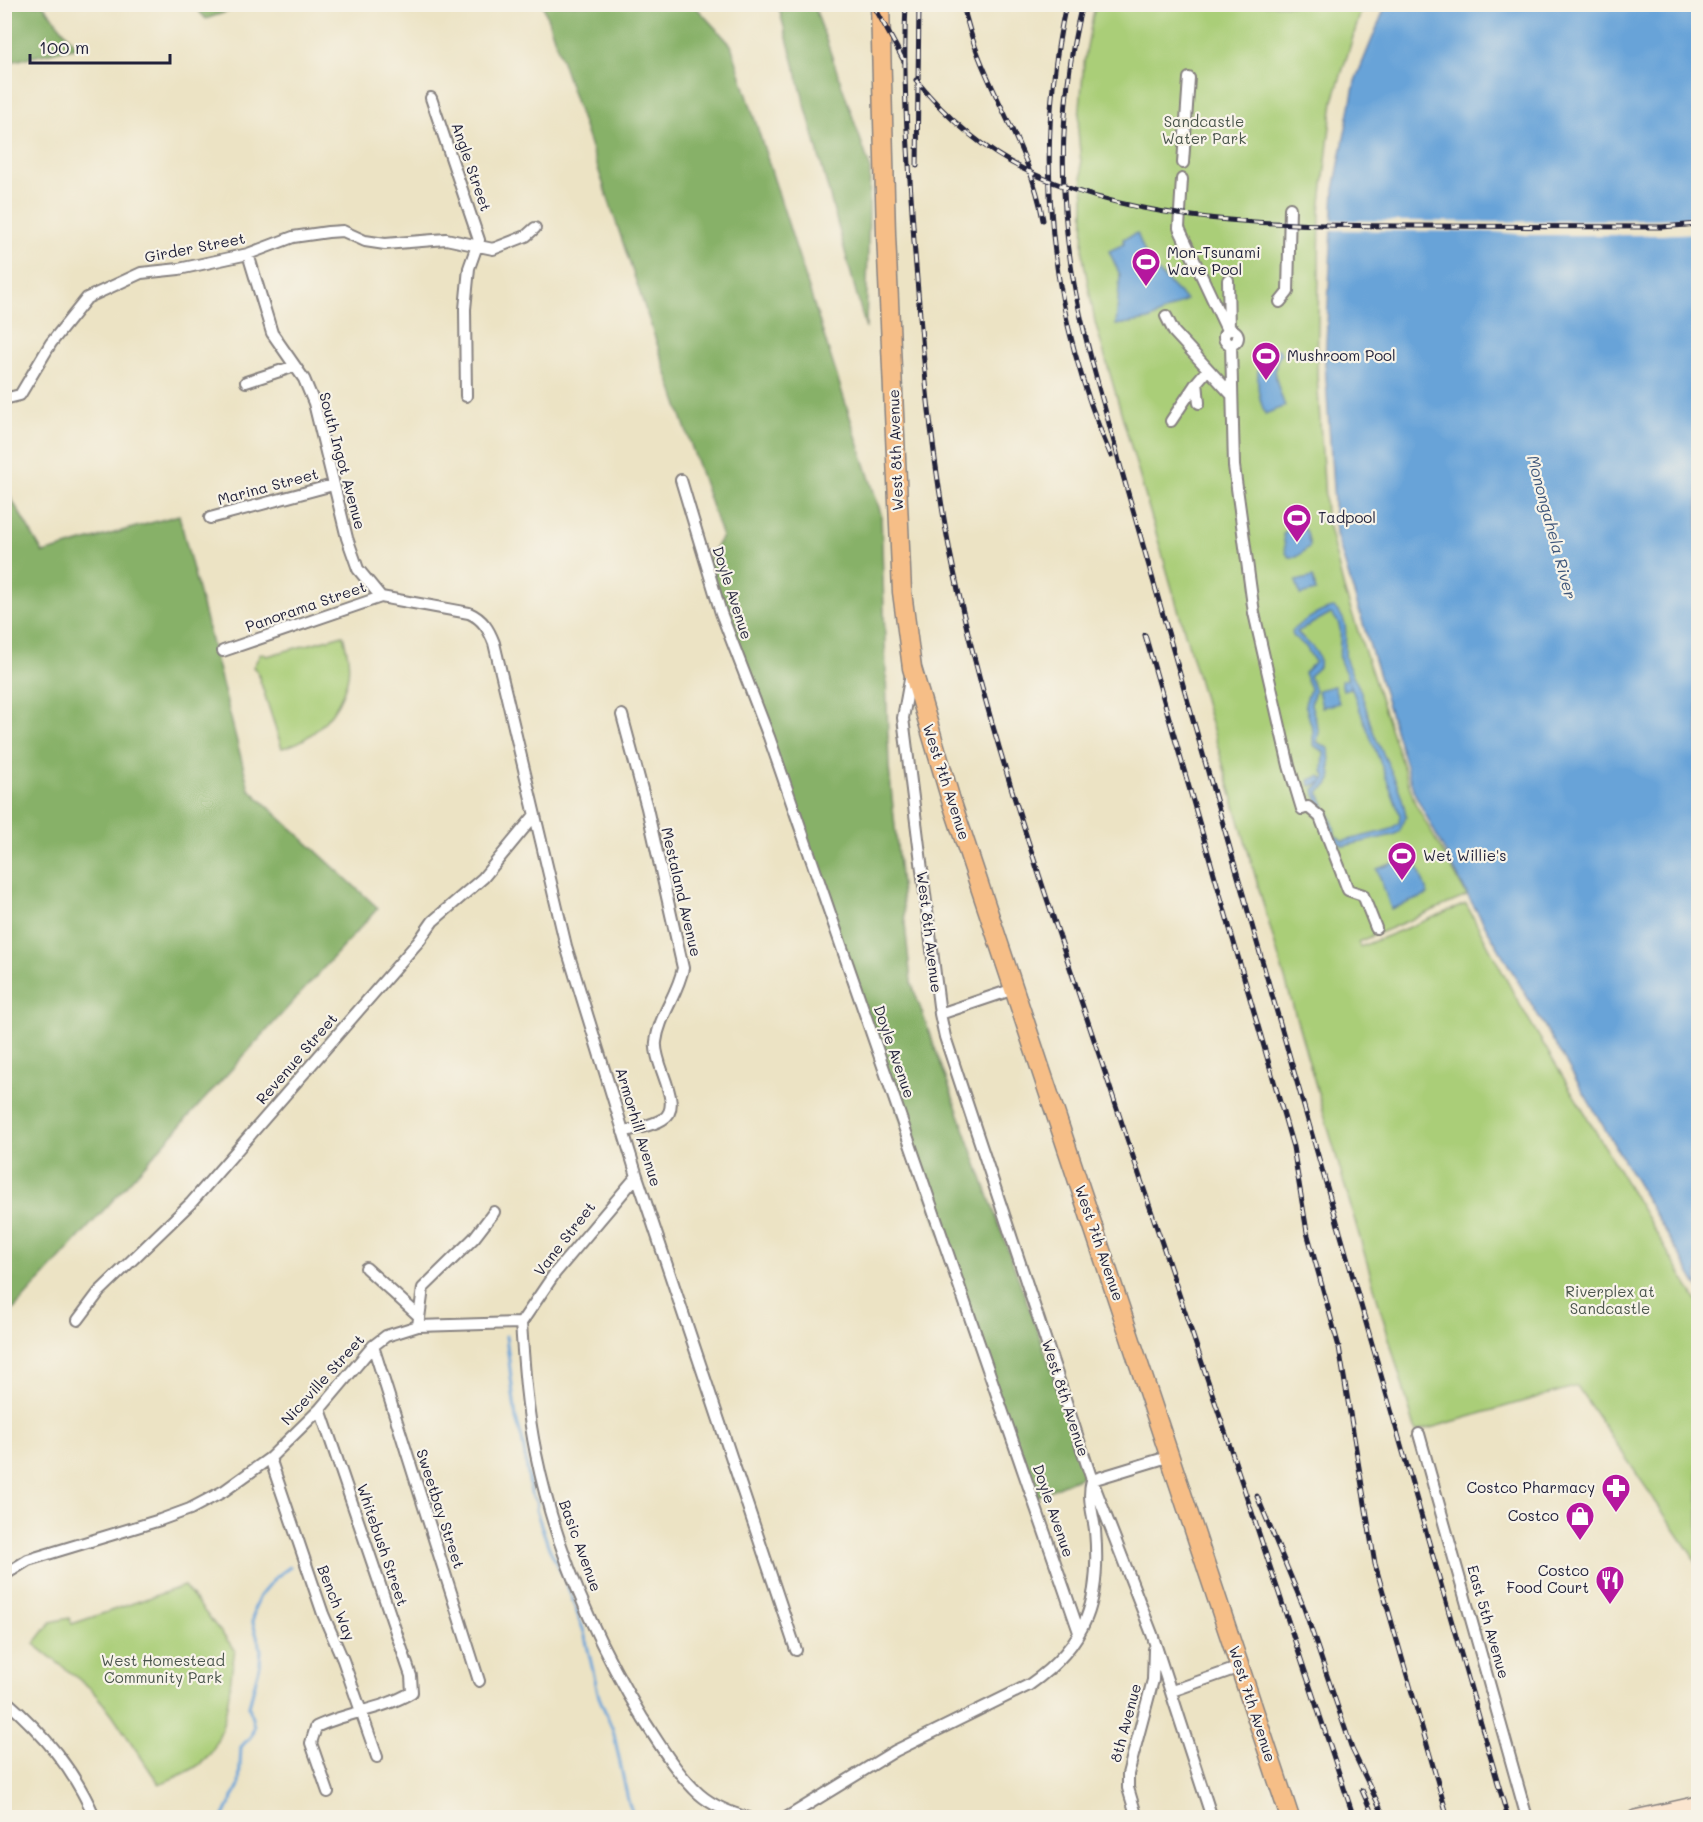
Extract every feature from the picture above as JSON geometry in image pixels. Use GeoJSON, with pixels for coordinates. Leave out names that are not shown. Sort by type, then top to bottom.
{"type":"FeatureCollection","features":[{"type":"Feature","properties":{"kind":"main road","name":"West 8th Avenue"},"geometry":{"type":"LineString","coordinates":[[880,4],[886,234],[902,592],[912,668]]}},
{"type":"Feature","properties":{"kind":"main road","name":"West 7th Avenue"},"geometry":{"type":"LineString","coordinates":[[912,668],[933,745],[1290,1818]]}},
{"type":"Feature","properties":{"kind":"street"},"geometry":{"type":"LineString","coordinates":[[1183,163],[1189,78]]}},
{"type":"Feature","properties":{"kind":"street","name":"Angle Street"},"geometry":{"type":"LineString","coordinates":[[431,98],[457,169],[479,246]]}},
{"type":"Feature","properties":{"kind":"street"},"geometry":{"type":"LineString","coordinates":[[1182,179],[1179,228],[1228,330]]}},
{"type":"Feature","properties":{"kind":"street"},"geometry":{"type":"LineString","coordinates":[[1280,302],[1288,292],[1290,208]]}},
{"type":"Feature","properties":{"kind":"street"},"geometry":{"type":"LineString","coordinates":[[466,396],[465,309],[469,268],[479,246],[493,249],[526,236],[535,228]]}},
{"type":"Feature","properties":{"kind":"street","name":"Girder Street"},"geometry":{"type":"LineString","coordinates":[[4,399],[20,395],[51,343],[87,298],[141,273],[179,269],[248,254],[292,237],[343,231],[365,241],[385,244],[436,238],[479,246]]}},
{"type":"Feature","properties":{"kind":"street","name":"South Ingot Avenue"},"geometry":{"type":"LineString","coordinates":[[248,254],[272,333],[295,366],[314,403],[333,485],[358,569],[381,597]]}},
{"type":"Feature","properties":{"kind":"street"},"geometry":{"type":"LineString","coordinates":[[1228,280],[1228,330],[1224,339],[1231,344],[1234,466],[1254,613],[1289,766],[1302,809],[1308,807],[1320,817],[1347,890],[1363,895],[1376,928]]}},
{"type":"Feature","properties":{"kind":"street"},"geometry":{"type":"LineString","coordinates":[[1213,302],[1228,296]]}},
{"type":"Feature","properties":{"kind":"street"},"geometry":{"type":"LineString","coordinates":[[1166,316],[1174,332],[1231,394]]}},
{"type":"Feature","properties":{"kind":"street"},"geometry":{"type":"LineString","coordinates":[[246,382],[295,366]]}},
{"type":"Feature","properties":{"kind":"street"},"geometry":{"type":"LineString","coordinates":[[1171,421],[1208,369]]}},
{"type":"Feature","properties":{"kind":"street"},"geometry":{"type":"LineString","coordinates":[[1197,382],[1199,403]]}},
{"type":"Feature","properties":{"kind":"street","name":"Doyle Avenue"},"geometry":{"type":"LineString","coordinates":[[681,480],[721,613],[769,737],[1079,1632]]}},
{"type":"Feature","properties":{"kind":"street","name":"Marina Street"},"geometry":{"type":"LineString","coordinates":[[210,518],[333,485]]}},
{"type":"Feature","properties":{"kind":"street","name":"Panorama Street"},"geometry":{"type":"LineString","coordinates":[[223,651],[381,597],[469,614]]}},
{"type":"Feature","properties":{"kind":"street","name":"Armorhill Avenue"},"geometry":{"type":"LineString","coordinates":[[469,614],[477,616],[488,629],[494,643],[566,946],[637,1176],[796,1650]]}},
{"type":"Feature","properties":{"kind":"street","name":"West 8th Avenue"},"geometry":{"type":"LineString","coordinates":[[912,668],[903,718],[940,1014],[1092,1480],[1152,1634],[1212,1818]]}},
{"type":"Feature","properties":{"kind":"street","name":"Mestaland Avenue"},"geometry":{"type":"LineString","coordinates":[[622,715],[647,808],[683,968],[681,981],[656,1042],[656,1058],[671,1095],[672,1106],[668,1115],[661,1120],[623,1132]]}},
{"type":"Feature","properties":{"kind":"street","name":"Revenue Street"},"geometry":{"type":"LineString","coordinates":[[78,1320],[99,1292],[191,1203],[434,921],[483,878],[534,816]]}},
{"type":"Feature","properties":{"kind":"street"},"geometry":{"type":"LineString","coordinates":[[940,1014],[1014,989]]}},
{"type":"Feature","properties":{"kind":"street","name":"Vane Street"},"geometry":{"type":"LineString","coordinates":[[521,1323],[555,1273],[637,1176]]}},
{"type":"Feature","properties":{"kind":"street"},"geometry":{"type":"LineString","coordinates":[[419,1321],[423,1288],[474,1238],[494,1212]]}},
{"type":"Feature","properties":{"kind":"street"},"geometry":{"type":"LineString","coordinates":[[366,1268],[419,1321],[521,1323]]}},
{"type":"Feature","properties":{"kind":"street","name":"Niceville Street"},"geometry":{"type":"LineString","coordinates":[[4,1575],[28,1560],[165,1518],[190,1509],[224,1491],[270,1458],[320,1409],[373,1346],[386,1336],[419,1321]]}},
{"type":"Feature","properties":{"kind":"street","name":"Basic Avenue"},"geometry":{"type":"LineString","coordinates":[[521,1323],[524,1379],[535,1454],[549,1509],[568,1566],[616,1674],[666,1756],[695,1791],[729,1813],[750,1818]]}},
{"type":"Feature","properties":{"kind":"street","name":"Sweetbay Street"},"geometry":{"type":"LineString","coordinates":[[373,1346],[478,1681]]}},
{"type":"Feature","properties":{"kind":"street","name":"Whitebush Street"},"geometry":{"type":"LineString","coordinates":[[320,1409],[411,1676],[412,1692],[361,1712]]}},
{"type":"Feature","properties":{"kind":"street","name":"East 5th Avenue"},"geometry":{"type":"LineString","coordinates":[[1419,1434],[1527,1818]]}},
{"type":"Feature","properties":{"kind":"street"},"geometry":{"type":"LineString","coordinates":[[786,1818],[895,1751],[1043,1675],[1064,1653],[1079,1632],[1092,1607],[1097,1570],[1095,1526],[1089,1496],[1092,1480],[1171,1456]]}},
{"type":"Feature","properties":{"kind":"street","name":"Bench Way"},"geometry":{"type":"LineString","coordinates":[[270,1458],[323,1614],[377,1757]]}},
{"type":"Feature","properties":{"kind":"street","name":"8th Avenue"},"geometry":{"type":"LineString","coordinates":[[1137,1818],[1128,1788],[1128,1774],[1153,1680],[1152,1634]]}},
{"type":"Feature","properties":{"kind":"street"},"geometry":{"type":"LineString","coordinates":[[1172,1691],[1240,1667]]}},
{"type":"Feature","properties":{"kind":"street"},"geometry":{"type":"LineString","coordinates":[[4,1699],[60,1755],[85,1795],[95,1818]]}},
{"type":"Feature","properties":{"kind":"street"},"geometry":{"type":"LineString","coordinates":[[328,1792],[311,1743],[316,1726],[336,1717],[361,1712]]}},
{"type":"Feature","properties":{"kind":"street"},"geometry":{"type":"LineString","coordinates":[[1635,1818],[1698,1804]]}},
{"type":"Feature","properties":{"kind":"green space"},"geometry":{"type":"Polygon","coordinates":[[[4,5],[43,5],[77,47],[5,63],[4,5]]]}},
{"type":"Feature","properties":{"kind":"green space"},"geometry":{"type":"Polygon","coordinates":[[[193,5],[247,5],[206,19],[193,5]]]}},
{"type":"Feature","properties":{"kind":"green space"},"geometry":{"type":"Polygon","coordinates":[[[543,5],[694,5],[731,45],[881,514],[889,768],[911,982],[1089,1473],[1033,1498],[706,562],[722,537],[543,5]]]}},
{"type":"Feature","properties":{"kind":"green space"},"geometry":{"type":"Polygon","coordinates":[[[778,5],[814,5],[870,167],[866,329],[778,5]]]}},
{"type":"Feature","properties":{"kind":"green space","name":"Sandcastle Water Park"},"geometry":{"type":"Polygon","coordinates":[[[1095,5],[1363,5],[1333,101],[1320,211],[1317,375],[1326,515],[1344,589],[1415,803],[1467,896],[1358,942],[1360,947],[1466,904],[1520,1005],[1698,1303],[1698,1564],[1577,1386],[1416,1432],[1095,322],[1083,257],[1084,197],[1078,130],[1084,62],[1095,5]]]}},
{"type":"Feature","properties":{"kind":"green space"},"geometry":{"type":"Polygon","coordinates":[[[5,488],[43,553],[179,515],[249,789],[378,908],[5,1319],[5,488]]]}},
{"type":"Feature","properties":{"kind":"green space"},"geometry":{"type":"Polygon","coordinates":[[[343,635],[349,670],[338,704],[314,732],[282,748],[257,671],[253,667],[261,653],[267,656],[343,635]]]}},
{"type":"Feature","properties":{"kind":"green space","name":"West Homestead Community Park"},"geometry":{"type":"Polygon","coordinates":[[[184,1586],[235,1650],[225,1717],[210,1754],[194,1768],[159,1784],[112,1714],[90,1688],[34,1644],[51,1622],[69,1618],[72,1624],[184,1586]]]}},
{"type":"Feature","properties":{"kind":"water","name":"Monongahela River"},"geometry":{"type":"Polygon","coordinates":[[[1386,5],[1698,5],[1698,1287],[1469,898],[1414,792],[1336,534],[1325,363],[1334,190],[1355,81],[1386,5]]]}},
{"type":"Feature","properties":{"kind":"water","name":"Mon-Tsunami Wave Pool"},"geometry":{"type":"Polygon","coordinates":[[[1137,233],[1149,263],[1186,300],[1149,320],[1116,325],[1120,275],[1109,251],[1124,244],[1123,239],[1137,233]]]}},
{"type":"Feature","properties":{"kind":"water","name":"Mushroom Pool"},"geometry":{"type":"Polygon","coordinates":[[[1268,347],[1268,349],[1279,349],[1281,354],[1277,360],[1275,372],[1285,406],[1265,414],[1258,389],[1258,350],[1268,347]]]}},
{"type":"Feature","properties":{"kind":"water","name":"Tadpool"},"geometry":{"type":"Polygon","coordinates":[[[1303,527],[1307,532],[1310,546],[1297,557],[1289,557],[1286,553],[1283,534],[1287,530],[1303,527]]]}},
{"type":"Feature","properties":{"kind":"water"},"geometry":{"type":"Polygon","coordinates":[[[1313,577],[1316,591],[1300,595],[1296,581],[1313,577]]]}},
{"type":"Feature","properties":{"kind":"water"},"geometry":{"type":"Polygon","coordinates":[[[1334,608],[1344,621],[1345,657],[1361,692],[1373,731],[1397,784],[1406,817],[1399,832],[1393,835],[1344,846],[1333,840],[1320,809],[1314,789],[1323,782],[1310,786],[1309,780],[1320,776],[1324,781],[1326,778],[1323,771],[1324,752],[1313,745],[1313,731],[1305,704],[1310,689],[1304,673],[1315,662],[1306,647],[1293,636],[1292,632],[1305,620],[1334,608]],[[1331,614],[1297,632],[1313,647],[1318,656],[1319,667],[1309,676],[1315,690],[1311,704],[1319,732],[1317,742],[1329,749],[1331,780],[1319,792],[1333,824],[1335,836],[1344,841],[1389,830],[1399,823],[1400,815],[1349,681],[1350,688],[1343,690],[1341,681],[1348,679],[1339,654],[1339,624],[1331,614]]]}},
{"type":"Feature","properties":{"kind":"water"},"geometry":{"type":"Polygon","coordinates":[[[1334,686],[1339,703],[1322,707],[1318,690],[1334,686]]]}},
{"type":"Feature","properties":{"kind":"water","name":"Wet Willie's"},"geometry":{"type":"Polygon","coordinates":[[[1414,856],[1428,895],[1391,909],[1377,869],[1414,856]]]}},
{"type":"Feature","properties":{"kind":"pier"},"geometry":{"type":"Polygon","coordinates":[[[1698,218],[1698,233],[1658,235],[1527,235],[1494,232],[1329,230],[1329,220],[1493,222],[1698,218]]]}},
{"type":"Feature","properties":{"kind":"waterway"},"geometry":{"type":"LineString","coordinates":[[506,1336],[516,1419],[522,1438],[531,1493],[537,1503],[536,1510],[549,1548],[566,1582],[584,1632],[599,1697],[613,1730],[634,1818]]}},
{"type":"Feature","properties":{"kind":"waterway"},"geometry":{"type":"LineString","coordinates":[[223,1818],[239,1785],[241,1747],[251,1736],[254,1727],[249,1706],[260,1664],[261,1649],[253,1623],[254,1609],[260,1596],[275,1578],[290,1567]]}},
{"type":"Feature","properties":{"kind":"railway"},"geometry":{"type":"LineString","coordinates":[[873,4],[905,63]]}},
{"type":"Feature","properties":{"kind":"railway"},"geometry":{"type":"LineString","coordinates":[[906,4],[905,93],[908,152],[928,397],[943,513],[969,638],[992,724],[1031,851],[1354,1818]]}},
{"type":"Feature","properties":{"kind":"railway"},"geometry":{"type":"LineString","coordinates":[[917,166],[919,4]]}},
{"type":"Feature","properties":{"kind":"railway"},"geometry":{"type":"LineString","coordinates":[[963,4],[980,60],[1027,165],[1043,220]]}},
{"type":"Feature","properties":{"kind":"railway"},"geometry":{"type":"LineString","coordinates":[[1066,4],[1056,62],[1050,119],[1049,177],[1053,234],[1061,290],[1073,346],[1090,402],[1111,456]]}},
{"type":"Feature","properties":{"kind":"railway"},"geometry":{"type":"LineString","coordinates":[[1082,4],[1069,74],[1064,179],[1069,249],[1084,330],[1120,465],[1508,1818]]}},
{"type":"Feature","properties":{"kind":"railway"},"geometry":{"type":"LineString","coordinates":[[916,80],[970,135],[1018,167],[1080,192],[1172,213],[1269,223],[1318,225],[1662,227],[1698,224]]}},
{"type":"Feature","properties":{"kind":"railway"},"geometry":{"type":"LineString","coordinates":[[1145,635],[1293,1147],[1307,1232],[1339,1347],[1375,1564],[1448,1818]]}},
{"type":"Feature","properties":{"kind":"railway"},"geometry":{"type":"LineString","coordinates":[[1257,1496],[1304,1608],[1352,1749],[1385,1818]]}},
{"type":"Feature","properties":{"kind":"railway"},"geometry":{"type":"LineString","coordinates":[[1362,1790],[1374,1818]]}},
{"type":"Feature","properties":{"kind":"place","name":"Mon-Tsunami Wave Pool"},"geometry":{"type":"Point","coordinates":[1146,288]}},
{"type":"Feature","properties":{"kind":"place","name":"Mushroom Pool"},"geometry":{"type":"Point","coordinates":[1266,382]}},
{"type":"Feature","properties":{"kind":"place","name":"Tadpool"},"geometry":{"type":"Point","coordinates":[1297,544]}},
{"type":"Feature","properties":{"kind":"place","name":"Wet Willie's"},"geometry":{"type":"Point","coordinates":[1402,882]}},
{"type":"Feature","properties":{"kind":"place","name":"Costco Pharmacy"},"geometry":{"type":"Point","coordinates":[1616,1514]}},
{"type":"Feature","properties":{"kind":"place","name":"Costco"},"geometry":{"type":"Point","coordinates":[1580,1542]}},
{"type":"Feature","properties":{"kind":"place","name":"Costco Food Court"},"geometry":{"type":"Point","coordinates":[1610,1606]}},
{"type":"Feature","properties":{"kind":"park label","name":"Riverplex at Sandcastle"},"geometry":{"type":"Point","coordinates":[1610,1300]}}]}
